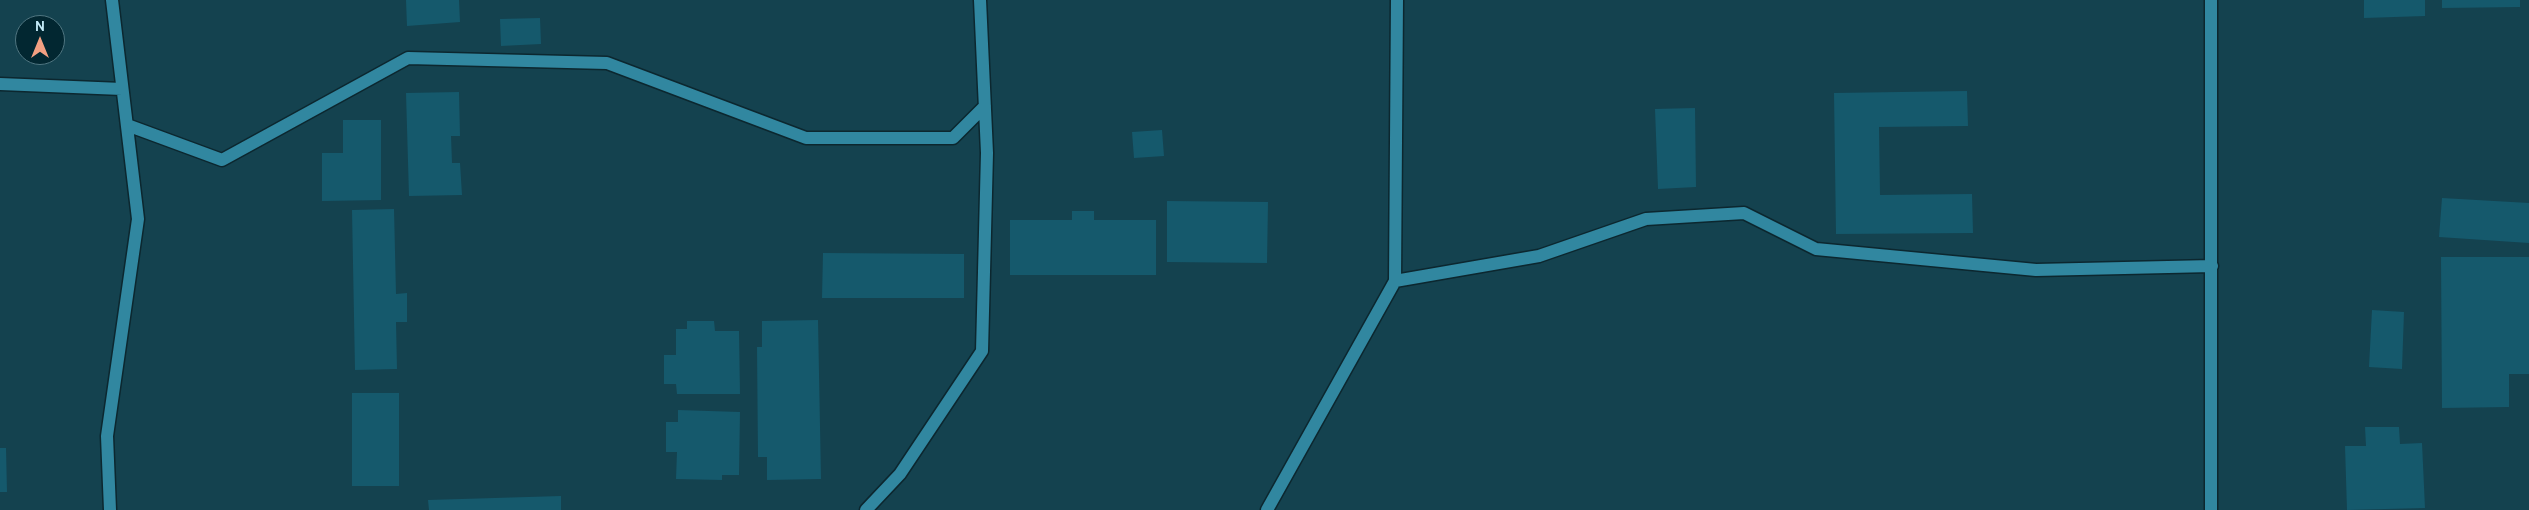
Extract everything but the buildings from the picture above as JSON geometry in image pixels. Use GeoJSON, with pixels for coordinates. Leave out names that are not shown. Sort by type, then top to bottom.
{"type":"FeatureCollection","features":[{"type":"Feature","properties":{"kind":"street"},"geometry":{"type":"LineString","coordinates":[[110,510],[107,436],[138,219],[112,0]]}},
{"type":"Feature","properties":{"kind":"street"},"geometry":{"type":"LineString","coordinates":[[866,510],[900,474],[982,351],[987,153],[980,0]]}},
{"type":"Feature","properties":{"kind":"street"},"geometry":{"type":"LineString","coordinates":[[1267,510],[1395,281],[1397,0]]}},
{"type":"Feature","properties":{"kind":"street"},"geometry":{"type":"LineString","coordinates":[[2211,0],[2211,510]]}},
{"type":"Feature","properties":{"kind":"street"},"geometry":{"type":"LineString","coordinates":[[127,125],[222,160],[408,58],[607,63],[806,138],[954,138],[985,106]]}},
{"type":"Feature","properties":{"kind":"street"},"geometry":{"type":"LineString","coordinates":[[0,84],[122,90]]}},
{"type":"Feature","properties":{"kind":"street"},"geometry":{"type":"LineString","coordinates":[[1395,281],[1540,256],[1646,219],[1744,213],[1816,249],[2036,270],[2212,266]]}}]}
